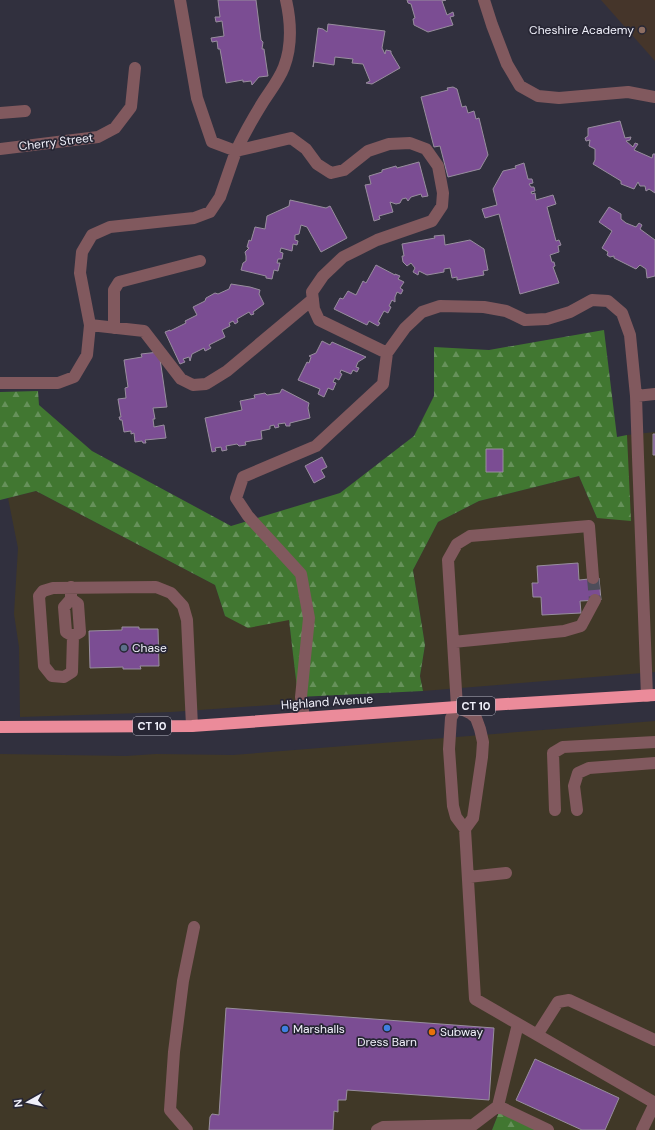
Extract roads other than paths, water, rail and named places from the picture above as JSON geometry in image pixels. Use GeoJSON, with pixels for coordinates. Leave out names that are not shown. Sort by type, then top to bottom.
{"type":"FeatureCollection","features":[{"type":"Feature","properties":{"kind":"highway","name":"Highland Avenue"},"geometry":{"type":"LineString","coordinates":[[0,727],[192,726],[651,695]]}},
{"type":"Feature","properties":{"kind":"street"},"geometry":{"type":"LineString","coordinates":[[180,0],[197,98],[212,142],[236,151],[291,138],[306,149],[317,164],[331,173],[344,170],[368,151],[389,144],[410,143],[426,149],[438,166],[443,193],[442,206],[432,221],[377,240],[343,257],[323,276],[312,292],[314,309],[319,320],[387,353]]}},
{"type":"Feature","properties":{"kind":"street"},"geometry":{"type":"LineString","coordinates":[[0,383],[58,383],[74,376],[87,355],[90,325],[80,273],[82,252],[92,235],[110,227],[194,218],[210,212],[220,197],[236,151],[248,125],[278,79],[284,67],[290,34],[286,0]]}},
{"type":"Feature","properties":{"kind":"street"},"geometry":{"type":"LineString","coordinates":[[484,0],[507,64],[520,86],[538,96],[559,98],[628,92],[655,98]]}},
{"type":"Feature","properties":{"kind":"street","name":"Cherry Street"},"geometry":{"type":"LineString","coordinates":[[0,149],[98,137],[115,128],[131,107],[135,68]]}},
{"type":"Feature","properties":{"kind":"street"},"geometry":{"type":"LineString","coordinates":[[0,113],[25,111]]}},
{"type":"Feature","properties":{"kind":"street"},"geometry":{"type":"LineString","coordinates":[[114,328],[114,290],[119,282],[200,261]]}},
{"type":"Feature","properties":{"kind":"street"},"geometry":{"type":"LineString","coordinates":[[90,325],[144,331],[181,379],[193,385],[206,384],[227,371],[313,299]]}},
{"type":"Feature","properties":{"kind":"street"},"geometry":{"type":"LineString","coordinates":[[304,718],[301,697],[309,618],[301,574],[248,516],[236,498],[243,476],[316,446],[383,384],[387,353],[405,328],[422,312],[440,306],[484,307],[506,311],[525,320],[547,319],[570,312],[592,300],[608,301],[622,313],[630,335],[636,396],[651,695]]}},
{"type":"Feature","properties":{"kind":"street"},"geometry":{"type":"LineString","coordinates":[[636,396],[655,394]]}},
{"type":"Feature","properties":{"kind":"street"},"geometry":{"type":"LineString","coordinates":[[593,578],[589,526],[470,536],[457,544],[448,560],[458,707],[451,718],[449,749],[453,806],[456,817],[465,829],[475,999],[655,1103],[642,1130]]}},
{"type":"Feature","properties":{"kind":"street"},"geometry":{"type":"LineString","coordinates":[[71,593],[78,604],[80,632],[73,636],[72,672],[64,677],[52,676],[44,666],[39,596],[43,590],[53,588],[71,593],[156,587],[172,592],[183,606],[188,620],[192,726]]}},
{"type":"Feature","properties":{"kind":"street"},"geometry":{"type":"LineString","coordinates":[[453,642],[564,631],[581,626],[595,600]]}},
{"type":"Feature","properties":{"kind":"street"},"geometry":{"type":"LineString","coordinates":[[458,707],[476,718],[480,729],[482,742],[482,757],[473,818],[465,829]]}},
{"type":"Feature","properties":{"kind":"street"},"geometry":{"type":"LineString","coordinates":[[555,810],[553,753],[563,747],[655,742]]}},
{"type":"Feature","properties":{"kind":"street"},"geometry":{"type":"LineString","coordinates":[[577,810],[574,786],[578,773],[589,768],[655,763]]}},
{"type":"Feature","properties":{"kind":"street"},"geometry":{"type":"LineString","coordinates":[[468,878],[506,873]]}},
{"type":"Feature","properties":{"kind":"street"},"geometry":{"type":"LineString","coordinates":[[187,1130],[170,1110],[174,1052],[183,981],[194,927]]}},
{"type":"Feature","properties":{"kind":"street"},"geometry":{"type":"LineString","coordinates":[[537,1035],[558,1002],[569,1000],[655,1040]]}},
{"type":"Feature","properties":{"kind":"street"},"geometry":{"type":"LineString","coordinates":[[377,1130],[383,1127],[473,1125],[498,1106],[518,1024]]}},
{"type":"Feature","properties":{"kind":"street"},"geometry":{"type":"LineString","coordinates":[[498,1106],[548,1130]]}},
{"type":"Feature","properties":{"kind":"tunnel"},"geometry":{"type":"LineString","coordinates":[[593,578],[595,600]]}},
{"type":"Feature","properties":{"kind":"place","name":"Cheshire Academy"},"geometry":{"type":"Point","coordinates":[642,30]}},
{"type":"Feature","properties":{"kind":"place","name":"Chase"},"geometry":{"type":"Point","coordinates":[124,648]}},
{"type":"Feature","properties":{"kind":"place","name":"Dress Barn"},"geometry":{"type":"Point","coordinates":[387,1028]}},
{"type":"Feature","properties":{"kind":"place","name":"Marshalls"},"geometry":{"type":"Point","coordinates":[285,1029]}},
{"type":"Feature","properties":{"kind":"place","name":"Subway"},"geometry":{"type":"Point","coordinates":[432,1032]}}]}
